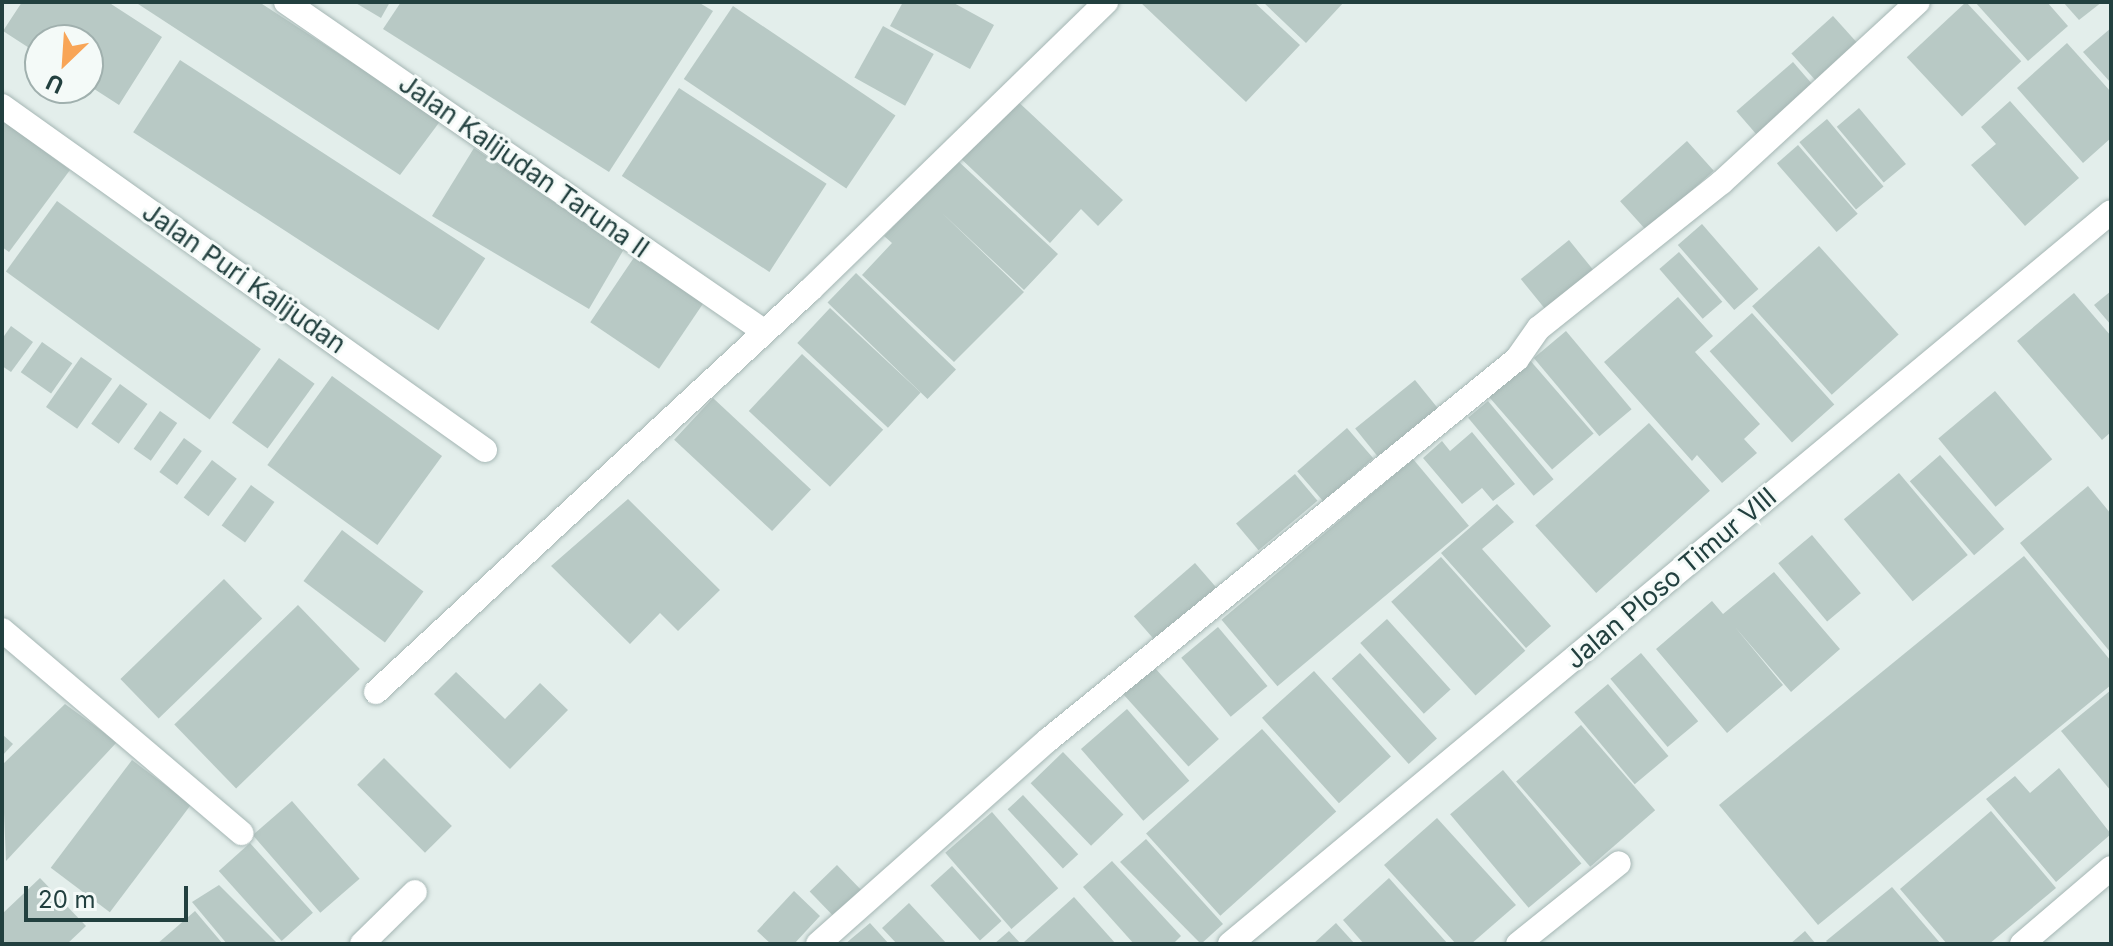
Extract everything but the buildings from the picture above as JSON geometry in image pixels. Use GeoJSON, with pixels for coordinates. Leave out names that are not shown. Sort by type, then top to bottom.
{"type":"FeatureCollection","features":[{"type":"Feature","properties":{"kind":"street","name":"Jalan Kalijudan Taruna II"},"geometry":{"type":"LineString","coordinates":[[286,2],[762,330]]}},
{"type":"Feature","properties":{"kind":"street"},"geometry":{"type":"LineString","coordinates":[[376,692],[1106,2]]}},
{"type":"Feature","properties":{"kind":"street"},"geometry":{"type":"LineString","coordinates":[[818,944],[1048,740],[1517,359],[1539,328],[1722,182],[1918,2]]}},
{"type":"Feature","properties":{"kind":"street","name":"Jalan Puri Kalijudan"},"geometry":{"type":"LineString","coordinates":[[2,106],[485,450]]}},
{"type":"Feature","properties":{"kind":"street","name":"Jalan Ploso Timur VIII"},"geometry":{"type":"LineString","coordinates":[[1230,944],[2111,212]]}},
{"type":"Feature","properties":{"kind":"street"},"geometry":{"type":"LineString","coordinates":[[2,630],[241,833]]}},
{"type":"Feature","properties":{"kind":"street"},"geometry":{"type":"LineString","coordinates":[[1518,944],[1619,863]]}},
{"type":"Feature","properties":{"kind":"street"},"geometry":{"type":"LineString","coordinates":[[2022,944],[2111,868]]}},
{"type":"Feature","properties":{"kind":"street"},"geometry":{"type":"LineString","coordinates":[[362,944],[415,892]]}}]}
